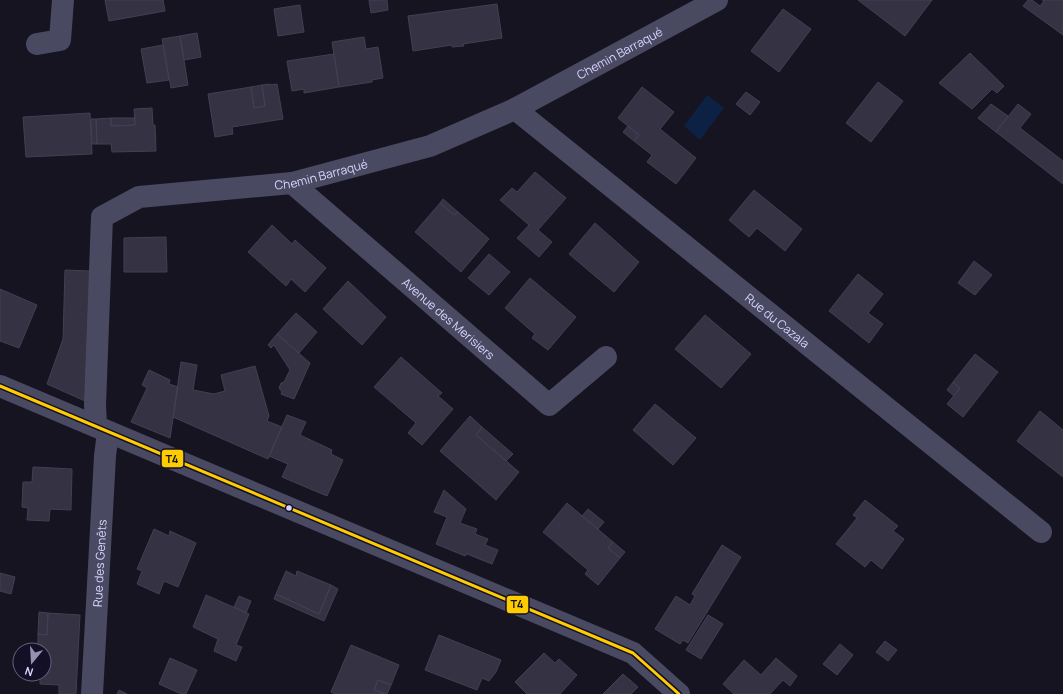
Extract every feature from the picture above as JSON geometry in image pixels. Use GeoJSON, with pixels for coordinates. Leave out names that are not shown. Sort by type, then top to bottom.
{"type":"FeatureCollection","features":[{"type":"Feature","properties":{"kind":"street"},"geometry":{"type":"LineString","coordinates":[[37,44],[60,40],[63,0]]}},
{"type":"Feature","properties":{"kind":"street","name":"Chemin Barraqué"},"geometry":{"type":"LineString","coordinates":[[102,429],[95,405],[102,217],[139,197],[292,183],[430,146],[515,109],[716,0]]}},
{"type":"Feature","properties":{"kind":"street","name":"Rue du Cazala"},"geometry":{"type":"LineString","coordinates":[[515,109],[1041,532]]}},
{"type":"Feature","properties":{"kind":"street","name":"Avenue des Merisiers"},"geometry":{"type":"LineString","coordinates":[[292,183],[549,405],[606,357]]}},
{"type":"Feature","properties":{"kind":"street"},"geometry":{"type":"LineString","coordinates":[[0,386],[633,654],[679,694]]}},
{"type":"Feature","properties":{"kind":"street","name":"Rue des Genêts"},"geometry":{"type":"LineString","coordinates":[[92,694],[105,464],[102,429]]}},
{"type":"Feature","properties":{"kind":"water"},"geometry":{"type":"Polygon","coordinates":[[[707,95],[724,108],[700,140],[684,126],[707,95]]]}},
{"type":"Feature","properties":{"kind":"building"},"geometry":{"type":"Polygon","coordinates":[[[105,0],[163,0],[165,11],[109,21],[105,0]]]}},
{"type":"Feature","properties":{"kind":"building"},"geometry":{"type":"Polygon","coordinates":[[[369,0],[387,0],[388,10],[371,13],[369,0]]]}},
{"type":"Feature","properties":{"kind":"building"},"geometry":{"type":"Polygon","coordinates":[[[858,0],[932,0],[905,36],[858,0]]]}},
{"type":"Feature","properties":{"kind":"building"},"geometry":{"type":"Polygon","coordinates":[[[1028,0],[1032,0],[1040,6],[1044,1],[1042,0],[1063,0],[1063,35],[1023,6],[1028,0]]]}},
{"type":"Feature","properties":{"kind":"building"},"geometry":{"type":"Polygon","coordinates":[[[497,4],[502,38],[463,44],[464,46],[452,47],[452,45],[413,51],[408,16],[497,4]]]}},
{"type":"Feature","properties":{"kind":"building"},"geometry":{"type":"Polygon","coordinates":[[[300,5],[304,32],[278,36],[274,9],[300,5]]]}},
{"type":"Feature","properties":{"kind":"building"},"geometry":{"type":"Polygon","coordinates":[[[783,9],[811,29],[779,72],[751,51],[783,9]]]}},
{"type":"Feature","properties":{"kind":"building"},"geometry":{"type":"Polygon","coordinates":[[[197,33],[201,57],[184,60],[180,36],[197,33]]]}},
{"type":"Feature","properties":{"kind":"building"},"geometry":{"type":"Polygon","coordinates":[[[180,36],[188,85],[171,88],[162,39],[180,36]]]}},
{"type":"Feature","properties":{"kind":"building"},"geometry":{"type":"Polygon","coordinates":[[[364,37],[366,49],[378,47],[383,78],[372,80],[372,82],[339,87],[332,42],[364,37]]]}},
{"type":"Feature","properties":{"kind":"building"},"geometry":{"type":"Polygon","coordinates":[[[163,45],[169,80],[147,83],[141,49],[163,45]]]}},
{"type":"Feature","properties":{"kind":"building"},"geometry":{"type":"Polygon","coordinates":[[[970,53],[1004,86],[997,93],[992,89],[972,109],[939,83],[970,53]]]}},
{"type":"Feature","properties":{"kind":"building"},"geometry":{"type":"Polygon","coordinates":[[[334,54],[339,87],[304,93],[304,89],[292,91],[287,61],[334,54]]]}},
{"type":"Feature","properties":{"kind":"building"},"geometry":{"type":"Polygon","coordinates":[[[878,82],[903,101],[871,142],[846,123],[878,82]]]}},
{"type":"Feature","properties":{"kind":"building"},"geometry":{"type":"Polygon","coordinates":[[[277,84],[283,119],[232,127],[233,134],[215,137],[208,94],[251,87],[254,108],[265,106],[262,85],[277,84]]]}},
{"type":"Feature","properties":{"kind":"building"},"geometry":{"type":"Polygon","coordinates":[[[262,85],[265,106],[254,108],[251,87],[262,85]]]}},
{"type":"Feature","properties":{"kind":"building"},"geometry":{"type":"Polygon","coordinates":[[[642,87],[674,112],[660,129],[696,158],[676,184],[647,162],[652,155],[634,141],[639,135],[618,118],[642,87]]]}},
{"type":"Feature","properties":{"kind":"building"},"geometry":{"type":"Polygon","coordinates":[[[746,92],[760,102],[750,115],[736,104],[746,92]]]}},
{"type":"Feature","properties":{"kind":"building"},"geometry":{"type":"Polygon","coordinates":[[[991,104],[1008,116],[996,132],[978,118],[991,104]]]}},
{"type":"Feature","properties":{"kind":"building"},"geometry":{"type":"Polygon","coordinates":[[[1018,104],[1031,114],[1020,128],[1063,161],[1063,184],[996,132],[1018,104]]]}},
{"type":"Feature","properties":{"kind":"building"},"geometry":{"type":"Polygon","coordinates":[[[152,108],[153,125],[155,125],[156,151],[112,152],[111,144],[97,144],[96,119],[111,118],[111,126],[135,125],[134,109],[152,108]]]}},
{"type":"Feature","properties":{"kind":"building"},"geometry":{"type":"Polygon","coordinates":[[[90,113],[92,154],[26,157],[23,117],[90,113]]]}},
{"type":"Feature","properties":{"kind":"building"},"geometry":{"type":"Polygon","coordinates":[[[111,118],[135,118],[135,125],[111,126],[111,118]]]}},
{"type":"Feature","properties":{"kind":"building"},"geometry":{"type":"Polygon","coordinates":[[[91,119],[96,119],[97,144],[92,144],[91,119]]]}},
{"type":"Feature","properties":{"kind":"building"},"geometry":{"type":"Polygon","coordinates":[[[628,126],[639,135],[634,141],[623,132],[628,126]]]}},
{"type":"Feature","properties":{"kind":"building"},"geometry":{"type":"Polygon","coordinates":[[[535,172],[566,198],[538,230],[552,242],[539,257],[517,238],[529,225],[500,200],[512,188],[517,192],[535,172]]]}},
{"type":"Feature","properties":{"kind":"building"},"geometry":{"type":"Polygon","coordinates":[[[754,190],[802,229],[785,251],[757,228],[749,237],[729,220],[754,190]]]}},
{"type":"Feature","properties":{"kind":"building"},"geometry":{"type":"Polygon","coordinates":[[[443,199],[458,212],[454,215],[440,203],[443,199]]]}},
{"type":"Feature","properties":{"kind":"building"},"geometry":{"type":"Polygon","coordinates":[[[440,203],[454,215],[458,212],[489,239],[461,272],[415,232],[440,203]]]}},
{"type":"Feature","properties":{"kind":"building"},"geometry":{"type":"Polygon","coordinates":[[[595,223],[639,262],[614,292],[569,254],[595,223]]]}},
{"type":"Feature","properties":{"kind":"building"},"geometry":{"type":"Polygon","coordinates":[[[272,225],[292,244],[295,240],[326,268],[305,292],[291,279],[286,286],[248,252],[272,225]]]}},
{"type":"Feature","properties":{"kind":"building"},"geometry":{"type":"Polygon","coordinates":[[[166,237],[167,272],[124,272],[124,238],[166,237]]]}},
{"type":"Feature","properties":{"kind":"building"},"geometry":{"type":"Polygon","coordinates":[[[489,254],[510,272],[489,295],[468,278],[489,254]]]}},
{"type":"Feature","properties":{"kind":"building"},"geometry":{"type":"Polygon","coordinates":[[[974,261],[992,275],[975,295],[958,283],[974,261]]]}},
{"type":"Feature","properties":{"kind":"building"},"geometry":{"type":"Polygon","coordinates":[[[65,270],[90,271],[85,401],[47,384],[63,339],[65,270]]]}},
{"type":"Feature","properties":{"kind":"building"},"geometry":{"type":"Polygon","coordinates":[[[858,274],[883,294],[868,313],[883,324],[869,343],[829,311],[858,274]]]}},
{"type":"Feature","properties":{"kind":"building"},"geometry":{"type":"Polygon","coordinates":[[[530,278],[576,317],[548,350],[532,338],[535,334],[505,308],[530,278]]]}},
{"type":"Feature","properties":{"kind":"building"},"geometry":{"type":"Polygon","coordinates":[[[348,281],[386,317],[362,345],[323,309],[348,281]]]}},
{"type":"Feature","properties":{"kind":"building"},"geometry":{"type":"Polygon","coordinates":[[[0,289],[37,305],[19,348],[0,341],[0,289]]]}},
{"type":"Feature","properties":{"kind":"building"},"geometry":{"type":"Polygon","coordinates":[[[296,313],[317,332],[299,353],[277,334],[296,313]]]}},
{"type":"Feature","properties":{"kind":"building"},"geometry":{"type":"Polygon","coordinates":[[[705,315],[751,354],[721,388],[675,349],[705,315]]]}},
{"type":"Feature","properties":{"kind":"building"},"geometry":{"type":"Polygon","coordinates":[[[277,334],[310,363],[294,399],[281,394],[282,392],[279,388],[290,370],[274,345],[271,348],[268,345],[277,334]]]}},
{"type":"Feature","properties":{"kind":"building"},"geometry":{"type":"Polygon","coordinates":[[[975,354],[998,372],[963,417],[947,404],[960,388],[953,382],[975,354]]]}},
{"type":"Feature","properties":{"kind":"building"},"geometry":{"type":"Polygon","coordinates":[[[401,357],[442,393],[438,396],[453,409],[422,445],[408,433],[416,423],[374,387],[401,357]]]}},
{"type":"Feature","properties":{"kind":"building"},"geometry":{"type":"Polygon","coordinates":[[[181,362],[197,365],[193,390],[214,394],[225,391],[221,375],[255,366],[269,416],[267,421],[282,427],[268,459],[173,417],[181,362]]]}},
{"type":"Feature","properties":{"kind":"building"},"geometry":{"type":"Polygon","coordinates":[[[149,370],[170,380],[169,384],[178,387],[170,438],[131,422],[147,388],[142,385],[149,370]]]}},
{"type":"Feature","properties":{"kind":"building"},"geometry":{"type":"Polygon","coordinates":[[[953,382],[960,388],[954,396],[947,390],[953,382]]]}},
{"type":"Feature","properties":{"kind":"building"},"geometry":{"type":"Polygon","coordinates":[[[655,404],[696,438],[673,465],[633,430],[655,404]]]}},
{"type":"Feature","properties":{"kind":"building"},"geometry":{"type":"Polygon","coordinates":[[[1040,411],[1063,430],[1063,477],[1017,441],[1040,411]]]}},
{"type":"Feature","properties":{"kind":"building"},"geometry":{"type":"Polygon","coordinates":[[[287,415],[306,422],[300,435],[332,450],[331,454],[343,460],[327,496],[282,477],[288,464],[269,456],[287,415]]]}},
{"type":"Feature","properties":{"kind":"building"},"geometry":{"type":"Polygon","coordinates":[[[470,416],[482,427],[476,435],[519,472],[496,500],[440,451],[470,416]]]}},
{"type":"Feature","properties":{"kind":"building"},"geometry":{"type":"Polygon","coordinates":[[[482,427],[513,454],[506,461],[476,435],[482,427]]]}},
{"type":"Feature","properties":{"kind":"building"},"geometry":{"type":"Polygon","coordinates":[[[33,467],[72,469],[71,510],[50,509],[49,521],[27,520],[28,508],[22,507],[23,482],[32,482],[33,467]]]}},
{"type":"Feature","properties":{"kind":"building"},"geometry":{"type":"Polygon","coordinates":[[[444,490],[466,509],[460,523],[477,529],[475,534],[488,539],[485,545],[498,550],[492,564],[467,554],[465,556],[436,544],[447,517],[434,512],[444,490]]]}},
{"type":"Feature","properties":{"kind":"building"},"geometry":{"type":"Polygon","coordinates":[[[865,500],[898,526],[893,531],[904,539],[882,569],[871,560],[865,567],[836,544],[857,518],[853,515],[865,500]]]}},
{"type":"Feature","properties":{"kind":"building"},"geometry":{"type":"Polygon","coordinates":[[[567,503],[613,542],[608,548],[620,558],[598,585],[585,574],[588,570],[543,532],[567,503]]]}},
{"type":"Feature","properties":{"kind":"building"},"geometry":{"type":"Polygon","coordinates":[[[588,509],[604,522],[598,529],[582,516],[588,509]]]}},
{"type":"Feature","properties":{"kind":"building"},"geometry":{"type":"Polygon","coordinates":[[[154,529],[169,536],[170,531],[196,543],[178,587],[164,581],[159,594],[137,584],[142,571],[137,569],[154,529]]]}},
{"type":"Feature","properties":{"kind":"building"},"geometry":{"type":"Polygon","coordinates":[[[613,542],[625,552],[620,558],[608,548],[613,542]]]}},
{"type":"Feature","properties":{"kind":"building"},"geometry":{"type":"Polygon","coordinates":[[[722,545],[741,557],[688,643],[683,640],[680,644],[655,629],[676,596],[690,605],[695,596],[692,594],[722,545]]]}},
{"type":"Feature","properties":{"kind":"building"},"geometry":{"type":"Polygon","coordinates":[[[286,571],[296,576],[297,571],[331,585],[319,614],[276,594],[286,571]]]}},
{"type":"Feature","properties":{"kind":"building"},"geometry":{"type":"Polygon","coordinates":[[[0,573],[15,577],[11,594],[0,591],[0,573]]]}},
{"type":"Feature","properties":{"kind":"building"},"geometry":{"type":"Polygon","coordinates":[[[331,585],[338,589],[324,621],[274,599],[276,594],[319,614],[331,585]]]}},
{"type":"Feature","properties":{"kind":"building"},"geometry":{"type":"Polygon","coordinates":[[[206,595],[249,614],[236,645],[242,647],[236,661],[214,651],[218,639],[193,627],[206,595]]]}},
{"type":"Feature","properties":{"kind":"building"},"geometry":{"type":"Polygon","coordinates":[[[239,596],[251,601],[246,613],[234,607],[239,596]]]}},
{"type":"Feature","properties":{"kind":"building"},"geometry":{"type":"Polygon","coordinates":[[[39,612],[48,613],[47,635],[38,634],[39,612]]]}},
{"type":"Feature","properties":{"kind":"building"},"geometry":{"type":"Polygon","coordinates":[[[48,613],[80,615],[76,694],[59,694],[59,685],[40,684],[40,682],[52,682],[52,642],[38,642],[38,634],[47,635],[48,613]]]}},
{"type":"Feature","properties":{"kind":"building"},"geometry":{"type":"Polygon","coordinates":[[[708,615],[723,624],[701,659],[686,650],[708,615]]]}},
{"type":"Feature","properties":{"kind":"building"},"geometry":{"type":"Polygon","coordinates":[[[439,635],[501,660],[496,672],[489,681],[482,678],[477,690],[425,670],[439,635]]]}},
{"type":"Feature","properties":{"kind":"building"},"geometry":{"type":"Polygon","coordinates":[[[885,641],[897,650],[888,661],[876,652],[885,641]]]}},
{"type":"Feature","properties":{"kind":"building"},"geometry":{"type":"Polygon","coordinates":[[[840,644],[853,655],[837,675],[823,664],[840,644]]]}},
{"type":"Feature","properties":{"kind":"building"},"geometry":{"type":"Polygon","coordinates":[[[351,645],[399,665],[391,685],[378,680],[374,690],[384,694],[335,694],[331,692],[351,645]]]}},
{"type":"Feature","properties":{"kind":"building"},"geometry":{"type":"Polygon","coordinates":[[[544,653],[555,663],[559,659],[577,675],[560,694],[527,694],[515,682],[544,653]]]}},
{"type":"Feature","properties":{"kind":"building"},"geometry":{"type":"Polygon","coordinates":[[[170,658],[197,670],[186,694],[181,694],[159,684],[170,658]]]}},
{"type":"Feature","properties":{"kind":"building"},"geometry":{"type":"Polygon","coordinates":[[[776,658],[797,676],[790,686],[783,680],[770,694],[734,694],[723,684],[744,660],[761,675],[776,658]]]}},
{"type":"Feature","properties":{"kind":"building"},"geometry":{"type":"Polygon","coordinates":[[[623,674],[638,687],[631,694],[603,694],[623,674]]]}},
{"type":"Feature","properties":{"kind":"building"},"geometry":{"type":"Polygon","coordinates":[[[378,680],[391,685],[387,694],[374,690],[378,680]]]}},
{"type":"Feature","properties":{"kind":"building"},"geometry":{"type":"Polygon","coordinates":[[[119,690],[127,694],[117,694],[119,690]]]}},
{"type":"Feature","properties":{"kind":"transit line","name":"T4"},"geometry":{"type":"LineString","coordinates":[[0,386],[633,653],[679,694]]}}]}
